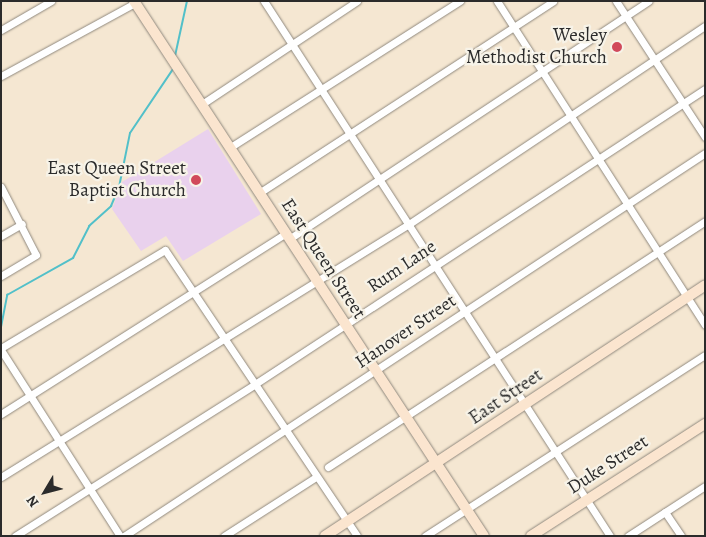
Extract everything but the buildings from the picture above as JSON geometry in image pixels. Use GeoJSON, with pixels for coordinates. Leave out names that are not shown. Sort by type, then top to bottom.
{"type":"FeatureCollection","features":[{"type":"Feature","properties":{"kind":"main road","name":"East Queen Street"},"geometry":{"type":"LineString","coordinates":[[135,2],[484,536]]}},
{"type":"Feature","properties":{"kind":"main road","name":"East Street"},"geometry":{"type":"LineString","coordinates":[[325,536],[437,464],[705,285]]}},
{"type":"Feature","properties":{"kind":"main road","name":"Duke Street"},"geometry":{"type":"LineString","coordinates":[[531,536],[705,424]]}},
{"type":"Feature","properties":{"kind":"street"},"geometry":{"type":"LineString","coordinates":[[1,30],[51,1]]}},
{"type":"Feature","properties":{"kind":"street"},"geometry":{"type":"LineString","coordinates":[[264,1],[610,536]]}},
{"type":"Feature","properties":{"kind":"street"},"geometry":{"type":"LineString","coordinates":[[202,104],[357,1]]}},
{"type":"Feature","properties":{"kind":"street"},"geometry":{"type":"LineString","coordinates":[[229,148],[322,91],[460,1]]}},
{"type":"Feature","properties":{"kind":"street"},"geometry":{"type":"LineString","coordinates":[[497,1],[705,325]]}},
{"type":"Feature","properties":{"kind":"street"},"geometry":{"type":"LineString","coordinates":[[259,193],[350,136],[553,1]]}},
{"type":"Feature","properties":{"kind":"street"},"geometry":{"type":"LineString","coordinates":[[616,1],[705,137]]}},
{"type":"Feature","properties":{"kind":"street"},"geometry":{"type":"LineString","coordinates":[[1,414],[378,180],[648,1]]}},
{"type":"Feature","properties":{"kind":"street"},"geometry":{"type":"LineString","coordinates":[[1,76],[135,2]]}},
{"type":"Feature","properties":{"kind":"street"},"geometry":{"type":"LineString","coordinates":[[1,478],[58,440],[409,224],[569,115],[705,26]]}},
{"type":"Feature","properties":{"kind":"street","name":"Rum Lane"},"geometry":{"type":"LineString","coordinates":[[15,536],[346,325],[434,265],[599,159],[682,102],[705,89]]}},
{"type":"Feature","properties":{"kind":"street","name":"Hanover Street"},"geometry":{"type":"LineString","coordinates":[[124,536],[285,432],[705,153]]}},
{"type":"Feature","properties":{"kind":"street"},"geometry":{"type":"LineString","coordinates":[[1,187],[22,224],[36,257],[1,276]]}},
{"type":"Feature","properties":{"kind":"street"},"geometry":{"type":"LineString","coordinates":[[328,467],[705,221]]}},
{"type":"Feature","properties":{"kind":"street"},"geometry":{"type":"LineString","coordinates":[[1,236],[22,224]]}},
{"type":"Feature","properties":{"kind":"street"},"geometry":{"type":"LineString","coordinates":[[120,536],[1,349],[164,249],[195,292],[285,432],[357,536]]}},
{"type":"Feature","properties":{"kind":"street"},"geometry":{"type":"LineString","coordinates":[[426,536],[705,355]]}},
{"type":"Feature","properties":{"kind":"street"},"geometry":{"type":"LineString","coordinates":[[224,536],[316,477]]}},
{"type":"Feature","properties":{"kind":"street"},"geometry":{"type":"LineString","coordinates":[[628,536],[705,486]]}},
{"type":"Feature","properties":{"kind":"street"},"geometry":{"type":"LineString","coordinates":[[665,512],[681,536]]}},
{"type":"Feature","properties":{"kind":"shaded area"},"geometry":{"type":"Polygon","coordinates":[[[208,129],[261,214],[183,261],[166,236],[141,251],[112,209],[122,182],[208,129]]]}},
{"type":"Feature","properties":{"kind":"waterway"},"geometry":{"type":"LineString","coordinates":[[175,56],[187,1]]}},
{"type":"Feature","properties":{"kind":"waterway"},"geometry":{"type":"LineString","coordinates":[[1,327],[7,295],[73,258],[89,226],[111,206],[119,187],[130,133],[173,69]]}},
{"type":"Feature","properties":{"kind":"place","name":"Wesley Methodist Church"},"geometry":{"type":"Point","coordinates":[617,47]}},
{"type":"Feature","properties":{"kind":"place","name":"East Queen Street Baptist Church"},"geometry":{"type":"Point","coordinates":[196,180]}}]}
